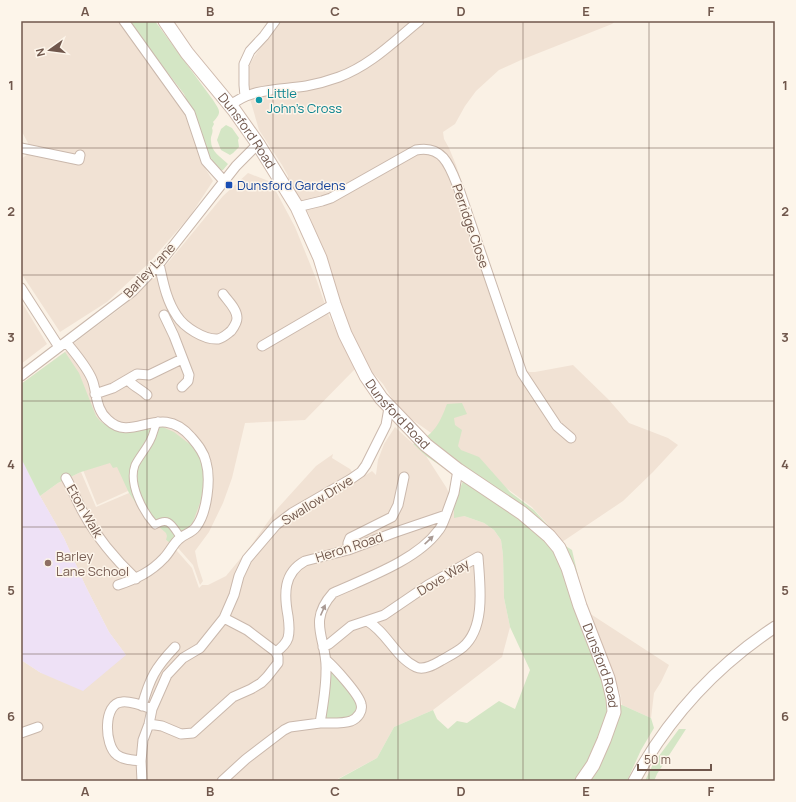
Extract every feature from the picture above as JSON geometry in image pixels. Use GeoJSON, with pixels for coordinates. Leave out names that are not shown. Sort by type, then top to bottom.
{"type":"FeatureCollection","features":[{"type":"Feature","properties":{"kind":"main road","name":"Dunsford Road"},"geometry":{"type":"LineString","coordinates":[[165,21],[187,53],[230,106],[258,144],[297,207],[320,258],[345,334],[366,376],[381,398],[426,445],[458,470],[522,513],[549,536],[559,548],[568,568],[580,606],[608,678],[613,700],[614,712],[602,747],[593,765],[582,781]]}},
{"type":"Feature","properties":{"kind":"street"},"geometry":{"type":"LineString","coordinates":[[124,21],[190,113],[206,161],[224,181]]}},
{"type":"Feature","properties":{"kind":"street"},"geometry":{"type":"LineString","coordinates":[[246,96],[244,86],[244,64],[250,51],[275,21]]}},
{"type":"Feature","properties":{"kind":"street"},"geometry":{"type":"LineString","coordinates":[[230,106],[238,99],[246,96],[270,90],[323,82],[352,72],[391,45],[419,21]]}},
{"type":"Feature","properties":{"kind":"street","name":"Barley Lane"},"geometry":{"type":"LineString","coordinates":[[21,376],[133,291],[159,264],[236,166],[258,144]]}},
{"type":"Feature","properties":{"kind":"street"},"geometry":{"type":"LineString","coordinates":[[21,148],[79,158],[77,170]]}},
{"type":"Feature","properties":{"kind":"street","name":"Perridge Close"},"geometry":{"type":"LineString","coordinates":[[297,207],[330,198],[416,150],[428,148],[444,157],[460,192],[522,373],[557,426],[571,438]]}},
{"type":"Feature","properties":{"kind":"street"},"geometry":{"type":"LineString","coordinates":[[159,264],[167,297],[176,315],[184,324],[195,332],[217,339],[223,337],[235,326],[237,318],[235,311],[223,294]]}},
{"type":"Feature","properties":{"kind":"street"},"geometry":{"type":"LineString","coordinates":[[21,288],[63,345],[90,375],[95,394],[103,414],[109,422],[123,428],[158,421],[177,424],[200,448],[206,462],[208,481],[204,508],[196,527],[181,538],[165,558],[147,573],[136,579],[118,585]]}},
{"type":"Feature","properties":{"kind":"street"},"geometry":{"type":"LineString","coordinates":[[262,346],[334,304]]}},
{"type":"Feature","properties":{"kind":"street"},"geometry":{"type":"LineString","coordinates":[[164,315],[174,336],[189,377],[182,387]]}},
{"type":"Feature","properties":{"kind":"street"},"geometry":{"type":"LineString","coordinates":[[95,394],[113,388],[137,374],[149,375],[182,360]]}},
{"type":"Feature","properties":{"kind":"street"},"geometry":{"type":"LineString","coordinates":[[128,380],[134,387],[141,389],[147,395]]}},
{"type":"Feature","properties":{"kind":"street","name":"Swallow Drive"},"geometry":{"type":"LineString","coordinates":[[142,781],[140,761],[143,740],[149,724],[152,709],[167,675],[183,658],[200,648],[224,618],[234,595],[239,576],[247,559],[276,525],[292,513],[361,472],[386,425],[389,408]]}},
{"type":"Feature","properties":{"kind":"street"},"geometry":{"type":"LineString","coordinates":[[158,421],[146,450],[136,464],[134,471],[134,482],[139,502],[147,517],[155,525],[161,521],[170,522],[181,538]]}},
{"type":"Feature","properties":{"kind":"street"},"geometry":{"type":"LineString","coordinates":[[320,723],[326,683],[326,660],[319,633],[319,620],[328,599],[334,593],[388,568],[418,551],[438,532],[454,493],[458,470]]}},
{"type":"Feature","properties":{"kind":"street"},"geometry":{"type":"LineString","coordinates":[[348,550],[350,538],[392,517],[398,506],[404,477]]}},
{"type":"Feature","properties":{"kind":"street","name":"Eton Walk"},"geometry":{"type":"LineString","coordinates":[[66,478],[84,514],[96,533],[116,560],[136,579]]}},
{"type":"Feature","properties":{"kind":"street","name":"Heron Road"},"geometry":{"type":"LineString","coordinates":[[276,652],[282,648],[288,638],[289,624],[285,591],[290,576],[299,564],[305,561],[348,550],[446,515]]}},
{"type":"Feature","properties":{"kind":"street","name":"Dove Way"},"geometry":{"type":"LineString","coordinates":[[323,647],[330,644],[351,626],[384,615],[428,585],[478,556],[480,604],[477,625],[468,642],[450,656],[428,667],[418,668],[408,663],[390,645],[378,628],[367,621]]}},
{"type":"Feature","properties":{"kind":"street"},"geometry":{"type":"LineString","coordinates":[[149,724],[162,726],[181,734],[193,733],[233,696],[251,689],[261,683],[278,663],[276,652],[247,630],[224,618]]}},
{"type":"Feature","properties":{"kind":"street"},"geometry":{"type":"LineString","coordinates":[[634,781],[667,729],[694,695],[723,666],[755,640],[775,627]]}},
{"type":"Feature","properties":{"kind":"street"},"geometry":{"type":"LineString","coordinates":[[142,706],[154,671],[164,658],[175,648]]}},
{"type":"Feature","properties":{"kind":"street"},"geometry":{"type":"LineString","coordinates":[[222,781],[246,759],[290,727],[352,721],[360,713],[362,708],[360,699],[335,668],[326,660]]}},
{"type":"Feature","properties":{"kind":"street"},"geometry":{"type":"LineString","coordinates":[[140,761],[124,759],[112,750],[107,729],[107,722],[113,707],[122,702],[152,709]]}},
{"type":"Feature","properties":{"kind":"street"},"geometry":{"type":"LineString","coordinates":[[21,733],[38,727]]}},
{"type":"Feature","properties":{"kind":"shaded area"},"geometry":{"type":"Polygon","coordinates":[[[21,21],[120,21],[190,120],[205,168],[213,181],[190,216],[148,264],[107,302],[60,332],[21,273],[21,159],[28,154],[28,143],[21,130],[21,21]]]}},
{"type":"Feature","properties":{"kind":"shaded area"},"geometry":{"type":"Polygon","coordinates":[[[279,21],[615,21],[612,24],[499,70],[476,91],[465,106],[455,124],[443,132],[444,139],[456,165],[523,367],[529,372],[535,372],[573,365],[609,400],[629,423],[668,438],[678,445],[623,501],[562,542],[532,507],[400,411],[383,384],[363,362],[355,346],[309,214],[288,182],[288,176],[282,165],[259,130],[246,85],[248,68],[279,21]]]}},
{"type":"Feature","properties":{"kind":"shaded area"},"geometry":{"type":"Polygon","coordinates":[[[248,173],[271,182],[295,227],[317,281],[329,316],[355,369],[305,420],[245,423],[232,478],[223,503],[209,532],[195,551],[203,581],[200,585],[193,565],[171,540],[166,540],[192,568],[199,588],[202,585],[208,585],[226,576],[250,547],[277,509],[316,466],[333,454],[332,458],[350,469],[358,480],[372,471],[376,475],[378,460],[384,444],[395,427],[426,456],[446,487],[454,503],[464,516],[484,523],[494,530],[501,540],[503,555],[504,598],[510,627],[502,657],[433,710],[394,727],[377,758],[334,781],[236,781],[222,775],[215,781],[31,781],[21,778],[21,660],[41,673],[126,655],[109,632],[86,587],[64,538],[40,496],[58,483],[81,472],[96,507],[129,493],[141,511],[168,534],[130,490],[97,505],[83,470],[21,451],[21,384],[122,307],[145,286],[167,264],[223,196],[248,173]]]}},
{"type":"Feature","properties":{"kind":"shaded area"},"geometry":{"type":"Polygon","coordinates":[[[21,301],[47,344],[21,364],[21,301]]]}},
{"type":"Feature","properties":{"kind":"shaded area","name":"Barley Lane School"},"geometry":{"type":"Polygon","coordinates":[[[21,458],[40,496],[64,538],[86,587],[109,632],[126,655],[83,691],[41,673],[21,660],[21,458]]]}},
{"type":"Feature","properties":{"kind":"shaded area"},"geometry":{"type":"Polygon","coordinates":[[[589,613],[669,665],[654,693],[651,718],[622,705],[620,693],[589,613]]]}},
{"type":"Feature","properties":{"kind":"green space"},"geometry":{"type":"Polygon","coordinates":[[[128,21],[155,21],[215,104],[219,114],[213,122],[211,145],[217,154],[228,164],[223,170],[219,171],[207,156],[203,137],[184,94],[128,21]]]}},
{"type":"Feature","properties":{"kind":"green space"},"geometry":{"type":"Polygon","coordinates":[[[226,125],[232,128],[239,138],[239,147],[230,155],[221,150],[217,140],[221,129],[226,125]]]}},
{"type":"Feature","properties":{"kind":"green space"},"geometry":{"type":"Polygon","coordinates":[[[65,352],[79,373],[96,416],[100,421],[110,428],[121,431],[158,425],[174,432],[196,449],[202,461],[204,477],[201,500],[193,522],[188,528],[179,533],[170,543],[166,540],[166,533],[141,511],[129,493],[117,467],[113,468],[110,463],[81,472],[58,483],[40,496],[21,458],[21,384],[65,352]]]}},
{"type":"Feature","properties":{"kind":"green space"},"geometry":{"type":"Polygon","coordinates":[[[462,403],[467,414],[454,418],[455,425],[462,430],[458,446],[461,450],[479,457],[510,492],[534,510],[564,545],[572,550],[608,704],[622,705],[651,718],[654,728],[641,750],[627,781],[335,781],[377,758],[394,727],[433,710],[437,719],[448,729],[457,721],[467,723],[499,701],[515,709],[530,670],[510,627],[504,598],[503,555],[501,540],[494,530],[484,523],[464,516],[454,518],[454,503],[463,481],[426,456],[413,444],[431,433],[438,424],[447,404],[462,403]]]}},
{"type":"Feature","properties":{"kind":"green space"},"geometry":{"type":"Polygon","coordinates":[[[331,669],[348,687],[355,698],[358,707],[351,718],[326,721],[324,718],[329,672],[331,669]]]}},
{"type":"Feature","properties":{"kind":"green space"},"geometry":{"type":"Polygon","coordinates":[[[679,729],[686,729],[654,781],[645,781],[653,764],[679,729]]]}},
{"type":"Feature","properties":{"kind":"place","name":"Little John's Cross"},"geometry":{"type":"Point","coordinates":[259,100]}},
{"type":"Feature","properties":{"kind":"place","name":"Dunsford Gardens"},"geometry":{"type":"Point","coordinates":[229,185]}},
{"type":"Feature","properties":{"kind":"place","name":"Barley Lane School"},"geometry":{"type":"Point","coordinates":[48,563]}}]}
